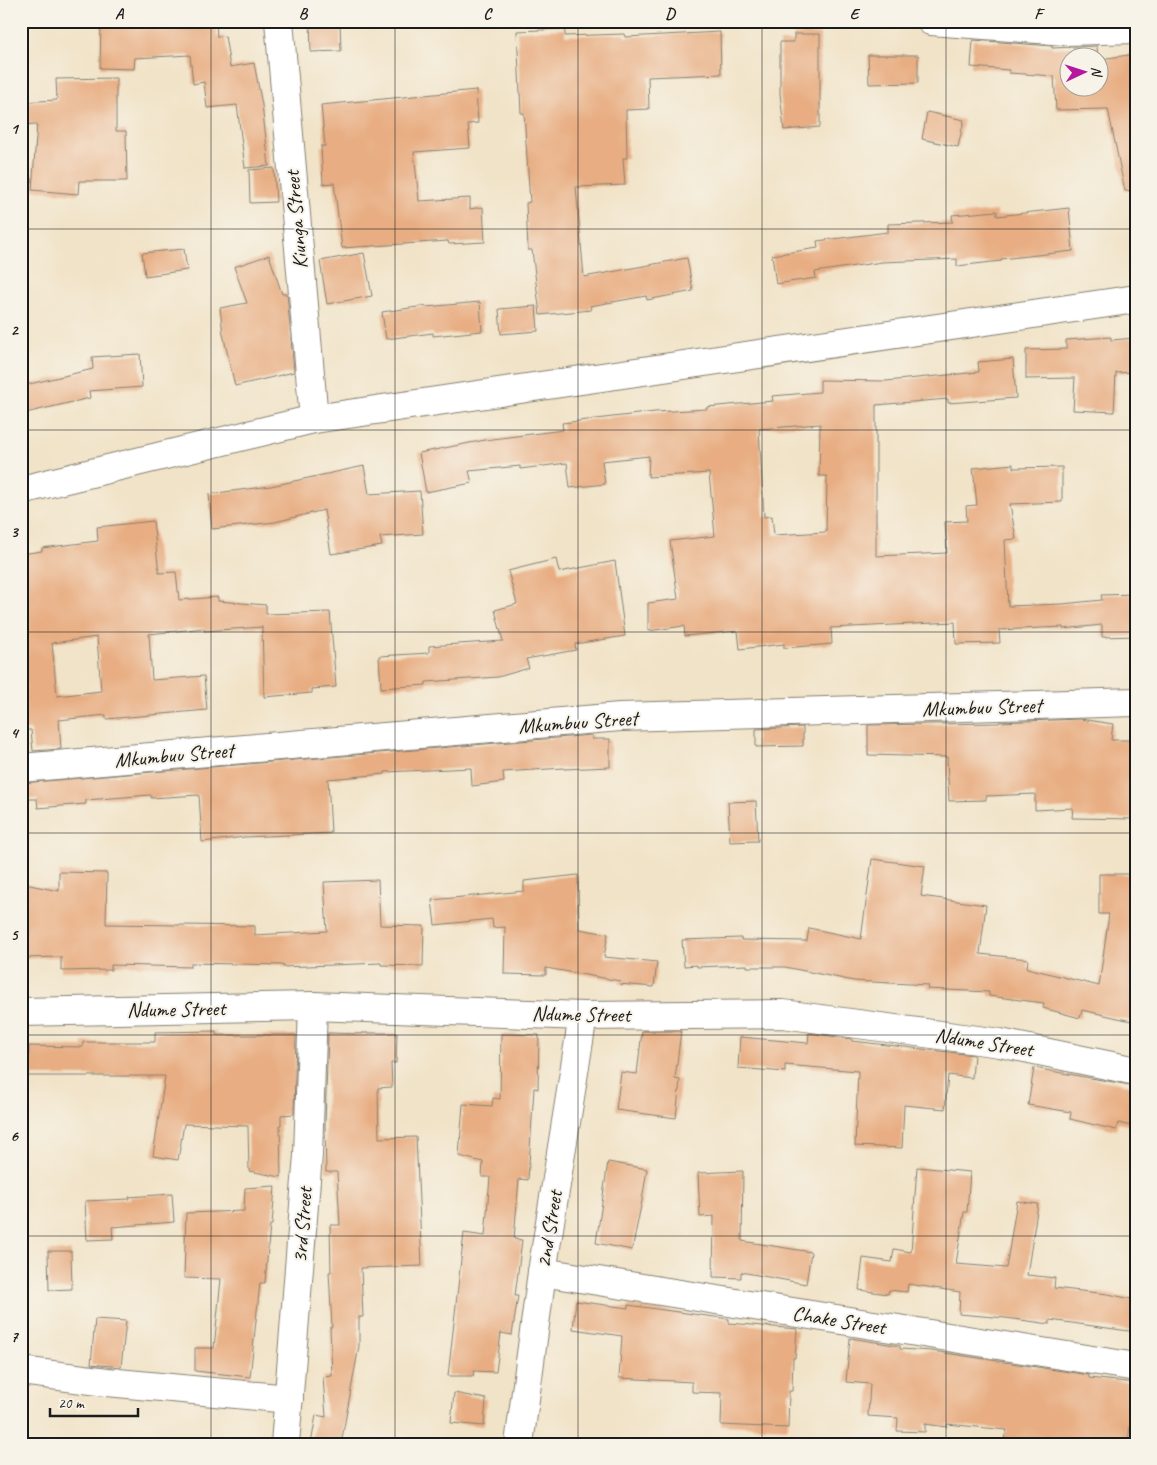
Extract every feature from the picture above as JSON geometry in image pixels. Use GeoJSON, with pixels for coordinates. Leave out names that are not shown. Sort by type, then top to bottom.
{"type":"FeatureCollection","features":[{"type":"Feature","properties":{"kind":"main road","name":"Kiunga Street"},"geometry":{"type":"LineString","coordinates":[[279,21],[314,419]]}},
{"type":"Feature","properties":{"kind":"main road"},"geometry":{"type":"LineString","coordinates":[[932,21],[1066,31],[1136,29]]}},
{"type":"Feature","properties":{"kind":"main road"},"geometry":{"type":"LineString","coordinates":[[21,490],[314,419],[1136,299]]}},
{"type":"Feature","properties":{"kind":"main road","name":"Mkumbuu Street"},"geometry":{"type":"LineString","coordinates":[[21,768],[620,717],[1136,702]]}},
{"type":"Feature","properties":{"kind":"main road","name":"Ndume Street"},"geometry":{"type":"LineString","coordinates":[[21,1012],[313,1006],[583,1016],[783,1014],[1000,1043],[1136,1071]]}},
{"type":"Feature","properties":{"kind":"main road","name":"3rd Street"},"geometry":{"type":"LineString","coordinates":[[285,1444],[308,1155],[313,1006]]}},
{"type":"Feature","properties":{"kind":"main road","name":"2nd Street"},"geometry":{"type":"LineString","coordinates":[[519,1444],[542,1272],[583,1016]]}},
{"type":"Feature","properties":{"kind":"main road","name":"Chake Street"},"geometry":{"type":"LineString","coordinates":[[542,1272],[1136,1367]]}},
{"type":"Feature","properties":{"kind":"main road"},"geometry":{"type":"LineString","coordinates":[[21,1371],[107,1382],[289,1400]]}},
{"type":"Feature","properties":{"kind":"building"},"geometry":{"type":"Polygon","coordinates":[[[101,21],[216,21],[217,37],[225,36],[230,67],[254,63],[262,105],[269,166],[245,168],[237,105],[207,108],[204,82],[193,84],[190,55],[135,58],[134,69],[100,68],[101,21]]]}},
{"type":"Feature","properties":{"kind":"building"},"geometry":{"type":"Polygon","coordinates":[[[310,21],[340,21],[341,51],[311,52],[310,21]]]}},
{"type":"Feature","properties":{"kind":"building"},"geometry":{"type":"Polygon","coordinates":[[[565,29],[565,36],[624,34],[625,37],[720,32],[721,74],[648,77],[649,109],[626,110],[627,158],[623,158],[625,185],[576,187],[584,277],[687,258],[693,291],[647,300],[646,296],[590,306],[591,310],[540,315],[532,250],[528,250],[526,203],[530,202],[524,113],[521,113],[517,31],[565,29]]]}},
{"type":"Feature","properties":{"kind":"building"},"geometry":{"type":"Polygon","coordinates":[[[794,34],[820,34],[820,127],[784,130],[780,93],[780,42],[794,42],[794,34]]]}},
{"type":"Feature","properties":{"kind":"building"},"geometry":{"type":"Polygon","coordinates":[[[973,40],[1052,46],[1052,48],[1097,46],[1097,48],[1060,48],[1060,98],[1110,98],[1110,58],[1136,54],[1136,190],[1125,191],[1108,109],[1056,110],[1054,76],[1009,73],[1009,70],[971,67],[973,40]]]}},
{"type":"Feature","properties":{"kind":"building"},"geometry":{"type":"Polygon","coordinates":[[[868,55],[918,55],[918,83],[869,84],[868,55]]]}},
{"type":"Feature","properties":{"kind":"building"},"geometry":{"type":"Polygon","coordinates":[[[116,78],[116,131],[126,131],[127,181],[79,181],[78,194],[32,190],[37,124],[21,125],[21,102],[57,100],[56,79],[116,78]]]}},
{"type":"Feature","properties":{"kind":"building"},"geometry":{"type":"Polygon","coordinates":[[[476,90],[478,123],[468,124],[470,148],[414,152],[419,201],[470,198],[470,209],[483,207],[485,242],[449,244],[448,241],[342,248],[334,183],[323,184],[321,146],[325,146],[321,105],[476,90]]]}},
{"type":"Feature","properties":{"kind":"building"},"geometry":{"type":"Polygon","coordinates":[[[927,112],[964,120],[958,147],[922,139],[927,112]]]}},
{"type":"Feature","properties":{"kind":"building"},"geometry":{"type":"Polygon","coordinates":[[[274,168],[276,202],[250,203],[249,170],[274,168]]]}},
{"type":"Feature","properties":{"kind":"building"},"geometry":{"type":"Polygon","coordinates":[[[1069,208],[1073,251],[957,266],[957,259],[882,262],[815,272],[816,278],[776,284],[772,255],[818,248],[817,241],[888,232],[888,224],[953,222],[952,215],[997,211],[997,216],[1069,208]]]}},
{"type":"Feature","properties":{"kind":"building"},"geometry":{"type":"Polygon","coordinates":[[[184,249],[187,270],[145,276],[142,253],[184,249]]]}},
{"type":"Feature","properties":{"kind":"building"},"geometry":{"type":"Polygon","coordinates":[[[364,253],[372,296],[327,304],[320,261],[364,253]]]}},
{"type":"Feature","properties":{"kind":"building"},"geometry":{"type":"Polygon","coordinates":[[[269,255],[282,294],[287,294],[294,372],[235,386],[223,334],[220,308],[247,303],[234,267],[269,255]]]}},
{"type":"Feature","properties":{"kind":"building"},"geometry":{"type":"Polygon","coordinates":[[[480,302],[482,331],[433,336],[433,333],[386,339],[382,312],[425,306],[480,302]]]}},
{"type":"Feature","properties":{"kind":"building"},"geometry":{"type":"Polygon","coordinates":[[[536,306],[538,331],[501,334],[499,309],[536,306]]]}},
{"type":"Feature","properties":{"kind":"building"},"geometry":{"type":"Polygon","coordinates":[[[1111,337],[1111,340],[1136,338],[1136,372],[1116,373],[1114,412],[1073,410],[1075,378],[1026,379],[1026,350],[1066,349],[1066,340],[1111,337]]]}},
{"type":"Feature","properties":{"kind":"building"},"geometry":{"type":"Polygon","coordinates":[[[140,354],[142,387],[89,391],[90,398],[21,414],[21,386],[93,369],[92,357],[140,354]]]}},
{"type":"Feature","properties":{"kind":"building"},"geometry":{"type":"Polygon","coordinates":[[[1013,359],[1016,398],[948,403],[948,399],[876,405],[876,556],[947,553],[945,522],[967,521],[966,506],[977,505],[973,468],[1013,464],[1013,468],[1062,467],[1062,502],[1010,504],[1016,539],[1005,540],[1008,606],[1062,604],[1102,600],[1101,595],[1136,594],[1136,636],[1102,637],[1102,625],[1063,629],[1063,627],[999,630],[1000,643],[956,644],[955,622],[831,628],[832,644],[784,648],[784,644],[740,649],[738,631],[685,636],[684,626],[648,631],[648,603],[678,599],[670,541],[715,536],[709,473],[648,477],[649,456],[602,461],[605,484],[570,488],[567,463],[520,469],[520,466],[469,471],[472,483],[426,492],[419,453],[485,440],[563,430],[562,423],[773,401],[772,396],[820,392],[820,380],[886,381],[979,372],[978,362],[1013,359]],[[820,424],[759,429],[764,517],[772,516],[774,535],[826,532],[827,476],[819,476],[820,424]]]}},
{"type":"Feature","properties":{"kind":"building"},"geometry":{"type":"Polygon","coordinates":[[[364,466],[369,494],[420,491],[423,534],[380,537],[382,546],[331,554],[324,510],[275,522],[212,529],[209,494],[271,486],[364,466]]]}},
{"type":"Feature","properties":{"kind":"building"},"geometry":{"type":"Polygon","coordinates":[[[153,521],[159,573],[176,572],[179,600],[218,597],[218,601],[266,605],[266,614],[330,612],[336,687],[312,689],[312,693],[264,697],[262,627],[204,631],[204,628],[149,634],[152,680],[204,676],[207,710],[106,719],[106,715],[59,720],[61,749],[33,751],[31,730],[21,730],[21,661],[24,661],[21,637],[21,554],[42,551],[42,548],[98,541],[97,527],[153,521]],[[97,637],[52,643],[57,696],[101,691],[97,637]]]}},
{"type":"Feature","properties":{"kind":"building"},"geometry":{"type":"Polygon","coordinates":[[[556,559],[559,572],[615,561],[625,636],[575,644],[576,650],[526,659],[529,668],[498,677],[426,682],[426,685],[381,688],[379,656],[429,653],[429,646],[503,641],[495,610],[517,604],[508,571],[556,559]]]}},
{"type":"Feature","properties":{"kind":"building"},"geometry":{"type":"Polygon","coordinates":[[[1080,719],[1113,724],[1111,740],[1136,740],[1136,819],[1072,818],[1073,808],[1035,810],[1035,794],[986,796],[986,800],[949,801],[947,757],[868,755],[868,725],[999,723],[1080,719]]]}},
{"type":"Feature","properties":{"kind":"building"},"geometry":{"type":"Polygon","coordinates":[[[803,727],[803,746],[756,747],[756,729],[803,727]]]}},
{"type":"Feature","properties":{"kind":"building"},"geometry":{"type":"Polygon","coordinates":[[[592,735],[592,739],[610,739],[610,767],[503,772],[504,782],[472,786],[471,768],[385,772],[385,774],[328,779],[331,833],[245,837],[202,842],[199,795],[151,798],[151,795],[86,800],[86,804],[38,808],[37,799],[21,799],[21,783],[592,735]]]}},
{"type":"Feature","properties":{"kind":"building"},"geometry":{"type":"Polygon","coordinates":[[[756,801],[758,841],[730,842],[728,802],[756,801]]]}},
{"type":"Feature","properties":{"kind":"building"},"geometry":{"type":"Polygon","coordinates":[[[872,859],[925,866],[921,896],[986,905],[980,954],[1028,959],[1027,968],[1099,986],[1109,914],[1099,914],[1099,874],[1136,874],[1136,948],[1130,991],[1136,993],[1136,1022],[1082,1010],[1080,1018],[1043,1008],[1044,1003],[989,996],[989,992],[927,989],[928,985],[854,981],[785,967],[747,967],[747,965],[684,966],[682,940],[741,938],[741,940],[807,941],[809,928],[861,939],[872,859]]]}},
{"type":"Feature","properties":{"kind":"building"},"geometry":{"type":"Polygon","coordinates":[[[59,872],[107,873],[106,924],[255,926],[255,935],[327,931],[324,882],[378,880],[380,925],[424,926],[423,966],[381,965],[381,963],[283,967],[283,965],[191,963],[191,967],[111,965],[111,970],[61,971],[61,957],[21,958],[21,902],[25,884],[59,891],[59,872]]]}},
{"type":"Feature","properties":{"kind":"building"},"geometry":{"type":"Polygon","coordinates":[[[578,875],[579,929],[608,934],[604,957],[657,962],[654,987],[619,984],[620,981],[546,968],[546,975],[504,974],[505,927],[493,928],[492,919],[435,925],[432,900],[524,891],[524,881],[578,875]]]}},
{"type":"Feature","properties":{"kind":"building"},"geometry":{"type":"Polygon","coordinates":[[[216,1031],[216,1035],[296,1035],[294,1114],[281,1115],[281,1177],[249,1171],[248,1126],[184,1124],[178,1160],[153,1156],[165,1076],[28,1076],[29,1046],[83,1047],[83,1042],[155,1042],[155,1032],[216,1031]]]}},
{"type":"Feature","properties":{"kind":"building"},"geometry":{"type":"Polygon","coordinates":[[[642,1031],[681,1031],[675,1079],[680,1080],[676,1118],[616,1110],[621,1072],[637,1074],[642,1031]]]}},
{"type":"Feature","properties":{"kind":"building"},"geometry":{"type":"Polygon","coordinates":[[[328,1033],[397,1033],[396,1063],[391,1063],[392,1087],[378,1088],[379,1138],[416,1137],[422,1266],[361,1268],[363,1317],[359,1317],[359,1346],[341,1444],[311,1444],[316,1415],[326,1417],[323,1377],[332,1376],[329,1272],[331,1272],[330,1225],[340,1225],[337,1172],[326,1172],[325,1126],[328,1033]]]}},
{"type":"Feature","properties":{"kind":"building"},"geometry":{"type":"Polygon","coordinates":[[[809,1033],[852,1039],[852,1041],[974,1055],[972,1078],[948,1075],[945,1109],[904,1105],[902,1148],[855,1146],[858,1071],[785,1065],[785,1072],[738,1068],[740,1037],[808,1043],[809,1033]]]}},
{"type":"Feature","properties":{"kind":"building"},"geometry":{"type":"Polygon","coordinates":[[[501,1034],[539,1035],[538,1089],[534,1088],[528,1180],[519,1179],[514,1239],[522,1240],[515,1296],[518,1296],[512,1335],[501,1333],[496,1372],[474,1371],[473,1376],[448,1376],[464,1233],[485,1236],[490,1177],[482,1177],[483,1162],[459,1156],[463,1104],[492,1106],[493,1098],[500,1099],[501,1034]]]}},
{"type":"Feature","properties":{"kind":"building"},"geometry":{"type":"Polygon","coordinates":[[[1034,1068],[1136,1086],[1136,1127],[1118,1123],[1116,1130],[1070,1119],[1071,1112],[1028,1105],[1034,1068]]]}},
{"type":"Feature","properties":{"kind":"building"},"geometry":{"type":"Polygon","coordinates":[[[608,1162],[647,1169],[632,1250],[596,1243],[608,1162]]]}},
{"type":"Feature","properties":{"kind":"building"},"geometry":{"type":"Polygon","coordinates":[[[917,1167],[970,1172],[967,1212],[964,1212],[956,1264],[1006,1268],[1017,1201],[1038,1204],[1027,1275],[1055,1278],[1054,1288],[1108,1294],[1136,1300],[1136,1332],[1050,1320],[1050,1324],[959,1314],[960,1292],[908,1284],[907,1292],[889,1290],[888,1294],[859,1290],[863,1258],[892,1262],[894,1249],[911,1252],[917,1167]]]}},
{"type":"Feature","properties":{"kind":"building"},"geometry":{"type":"Polygon","coordinates":[[[743,1171],[742,1241],[811,1252],[806,1284],[741,1272],[741,1278],[713,1277],[714,1216],[700,1217],[698,1173],[743,1171]]]}},
{"type":"Feature","properties":{"kind":"building"},"geometry":{"type":"Polygon","coordinates":[[[275,1186],[265,1283],[260,1283],[250,1377],[195,1371],[195,1348],[214,1348],[221,1279],[184,1278],[186,1213],[244,1211],[245,1188],[275,1186]]]}},
{"type":"Feature","properties":{"kind":"building"},"geometry":{"type":"Polygon","coordinates":[[[172,1194],[174,1222],[112,1227],[113,1239],[87,1240],[85,1201],[130,1199],[129,1197],[172,1194]]]}},
{"type":"Feature","properties":{"kind":"building"},"geometry":{"type":"Polygon","coordinates":[[[48,1251],[71,1251],[72,1289],[49,1290],[48,1251]]]}},
{"type":"Feature","properties":{"kind":"building"},"geometry":{"type":"Polygon","coordinates":[[[576,1301],[628,1308],[628,1305],[729,1319],[729,1323],[797,1329],[795,1358],[793,1358],[792,1391],[789,1391],[788,1428],[721,1425],[722,1393],[692,1392],[692,1382],[619,1378],[622,1336],[573,1329],[576,1301]]]}},
{"type":"Feature","properties":{"kind":"building"},"geometry":{"type":"Polygon","coordinates":[[[95,1319],[126,1321],[121,1367],[91,1364],[95,1319]]]}},
{"type":"Feature","properties":{"kind":"building"},"geometry":{"type":"Polygon","coordinates":[[[850,1338],[900,1346],[900,1349],[932,1351],[1089,1375],[1089,1378],[1135,1383],[1128,1444],[1024,1444],[1004,1438],[1007,1430],[947,1424],[947,1427],[925,1424],[925,1432],[897,1431],[898,1418],[868,1416],[870,1384],[846,1382],[850,1338]]]}},
{"type":"Feature","properties":{"kind":"building"},"geometry":{"type":"Polygon","coordinates":[[[454,1393],[486,1399],[484,1426],[451,1423],[454,1393]]]}}]}
